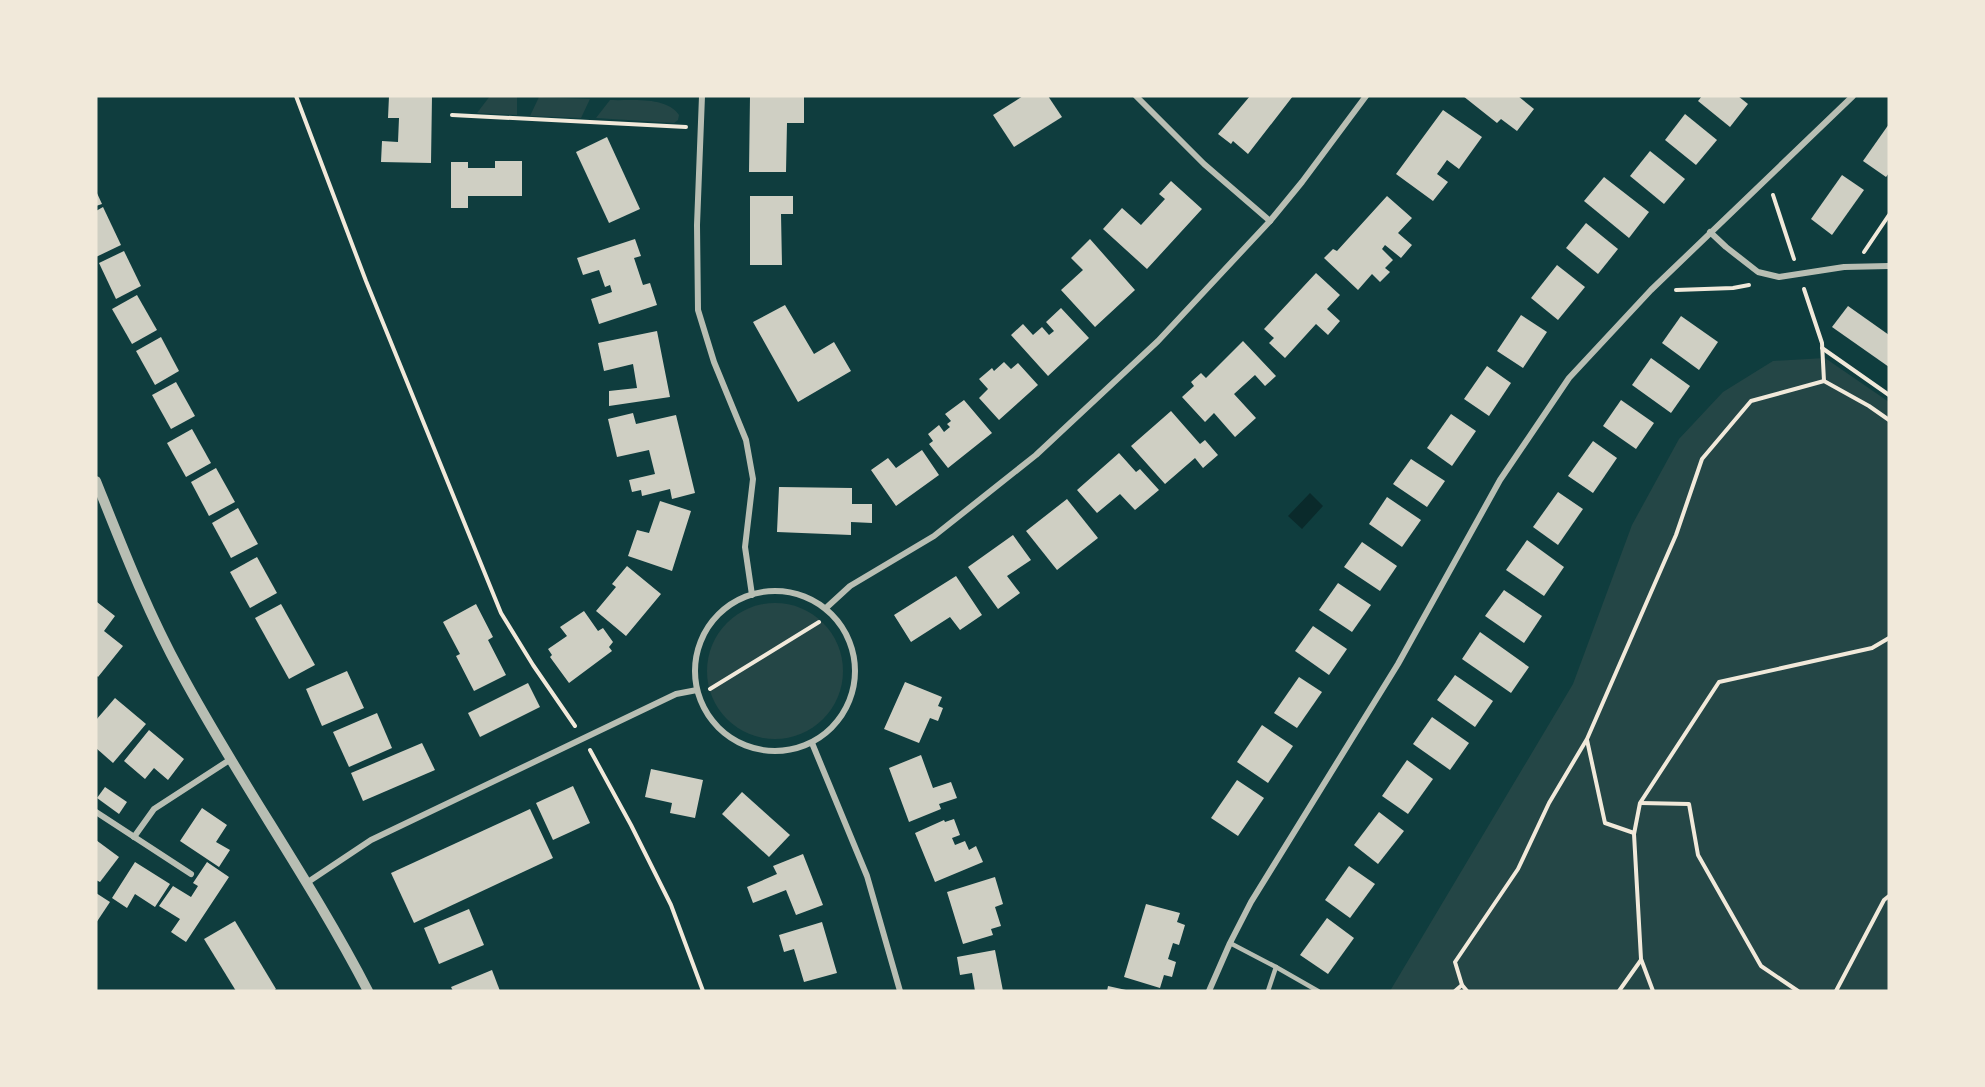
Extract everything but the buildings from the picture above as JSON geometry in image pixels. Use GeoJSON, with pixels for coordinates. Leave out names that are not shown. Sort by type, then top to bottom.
{"type":"FeatureCollection","features":[{"type":"Feature","properties":{"kind":"street"},"geometry":{"type":"LineString","coordinates":[[702,96],[697,225],[698,310],[714,362],[746,440],[753,479],[745,547],[752,595]]}},
{"type":"Feature","properties":{"kind":"street"},"geometry":{"type":"LineString","coordinates":[[1136,96],[1204,164],[1270,221]]}},
{"type":"Feature","properties":{"kind":"street"},"geometry":{"type":"LineString","coordinates":[[826,608],[850,586],[934,536],[1036,455],[1158,340],[1270,221],[1366,96]]}},
{"type":"Feature","properties":{"kind":"street"},"geometry":{"type":"LineString","coordinates":[[1209,991],[1257,892],[1398,664],[1500,480],[1569,378],[1651,290],[1853,96]]}},
{"type":"Feature","properties":{"kind":"street"},"geometry":{"type":"LineString","coordinates":[[1710,232],[1726,248],[1758,272],[1779,277],[1853,267],[1889,266]]}},
{"type":"Feature","properties":{"kind":"street"},"geometry":{"type":"LineString","coordinates":[[96,481],[139,588],[160,633],[231,759],[308,882],[368,991]]}},
{"type":"Feature","properties":{"kind":"street"},"geometry":{"type":"LineString","coordinates":[[786,592],[805,597],[826,608],[841,626],[853,651],[855,677],[849,704],[834,726],[812,743],[785,752],[756,750],[730,738],[709,718],[697,690],[696,659],[700,642],[708,627],[732,604],[752,595],[786,592]]}},
{"type":"Feature","properties":{"kind":"street"},"geometry":{"type":"LineString","coordinates":[[308,882],[371,840],[676,694],[697,690]]}},
{"type":"Feature","properties":{"kind":"street"},"geometry":{"type":"LineString","coordinates":[[812,743],[867,876],[900,991]]}},
{"type":"Feature","properties":{"kind":"street"},"geometry":{"type":"LineString","coordinates":[[134,837],[154,809],[231,759]]}},
{"type":"Feature","properties":{"kind":"street"},"geometry":{"type":"LineString","coordinates":[[96,812],[191,874]]}},
{"type":"Feature","properties":{"kind":"lane"},"geometry":{"type":"LineString","coordinates":[[1230,944],[1318,991]]}},
{"type":"Feature","properties":{"kind":"lane"},"geometry":{"type":"LineString","coordinates":[[1269,991],[1276,967]]}},
{"type":"Feature","properties":{"kind":"path"},"geometry":{"type":"LineString","coordinates":[[296,96],[366,281],[501,613],[533,665],[584,739],[631,825],[671,905],[703,991]]}},
{"type":"Feature","properties":{"kind":"path"},"geometry":{"type":"LineString","coordinates":[[452,115],[702,128]]}},
{"type":"Feature","properties":{"kind":"path"},"geometry":{"type":"LineString","coordinates":[[1769,178],[1784,233],[1800,274],[1822,348],[1824,381]]}},
{"type":"Feature","properties":{"kind":"path"},"geometry":{"type":"LineString","coordinates":[[1853,267],[1889,215]]}},
{"type":"Feature","properties":{"kind":"path"},"geometry":{"type":"LineString","coordinates":[[1651,290],[1733,288],[1779,277]]}},
{"type":"Feature","properties":{"kind":"path"},"geometry":{"type":"LineString","coordinates":[[1822,348],[1889,395]]}},
{"type":"Feature","properties":{"kind":"path"},"geometry":{"type":"LineString","coordinates":[[1467,991],[1462,985],[1455,962],[1518,869],[1549,803],[1587,739],[1676,535],[1702,459],[1751,401],[1824,381],[1889,420]]}},
{"type":"Feature","properties":{"kind":"path"},"geometry":{"type":"LineString","coordinates":[[697,690],[709,690],[820,621],[826,608]]}},
{"type":"Feature","properties":{"kind":"path"},"geometry":{"type":"LineString","coordinates":[[1653,991],[1641,959],[1634,834],[1640,803],[1719,682],[1872,648],[1889,638]]}},
{"type":"Feature","properties":{"kind":"path"},"geometry":{"type":"LineString","coordinates":[[1587,739],[1605,823],[1634,834]]}},
{"type":"Feature","properties":{"kind":"path"},"geometry":{"type":"LineString","coordinates":[[1640,803],[1689,804],[1698,855],[1761,966],[1798,991]]}},
{"type":"Feature","properties":{"kind":"path"},"geometry":{"type":"LineString","coordinates":[[1836,991],[1884,900],[1889,896]]}},
{"type":"Feature","properties":{"kind":"path"},"geometry":{"type":"LineString","coordinates":[[1619,991],[1641,959]]}},
{"type":"Feature","properties":{"kind":"path"},"geometry":{"type":"LineString","coordinates":[[1455,991],[1462,985]]}},
{"type":"Feature","properties":{"kind":"shaded area"},"geometry":{"type":"Polygon","coordinates":[[[490,96],[517,96],[517,115],[477,113],[490,96]]]}},
{"type":"Feature","properties":{"kind":"shaded area"},"geometry":{"type":"Polygon","coordinates":[[[539,97],[590,99],[581,118],[530,116],[539,97]]]}},
{"type":"Feature","properties":{"kind":"shaded area"},"geometry":{"type":"Polygon","coordinates":[[[610,100],[657,102],[673,109],[679,115],[678,120],[674,123],[596,118],[610,100]]]}},
{"type":"Feature","properties":{"kind":"shaded area"},"geometry":{"type":"Polygon","coordinates":[[[1825,358],[1889,402],[1889,991],[1390,991],[1573,684],[1632,525],[1679,439],[1723,392],[1773,361],[1825,358]]]}},
{"type":"Feature","properties":{"kind":"shaded area"},"geometry":{"type":"Polygon","coordinates":[[[1310,493],[1323,506],[1302,529],[1288,516],[1310,493]]]}},
{"type":"Feature","properties":{"kind":"shaded area"},"geometry":{"type":"Polygon","coordinates":[[[775,603],[801,608],[823,623],[838,645],[843,671],[838,697],[823,719],[801,734],[775,739],[749,734],[727,719],[712,697],[707,671],[712,645],[727,623],[749,608],[775,603]]]}}]}
